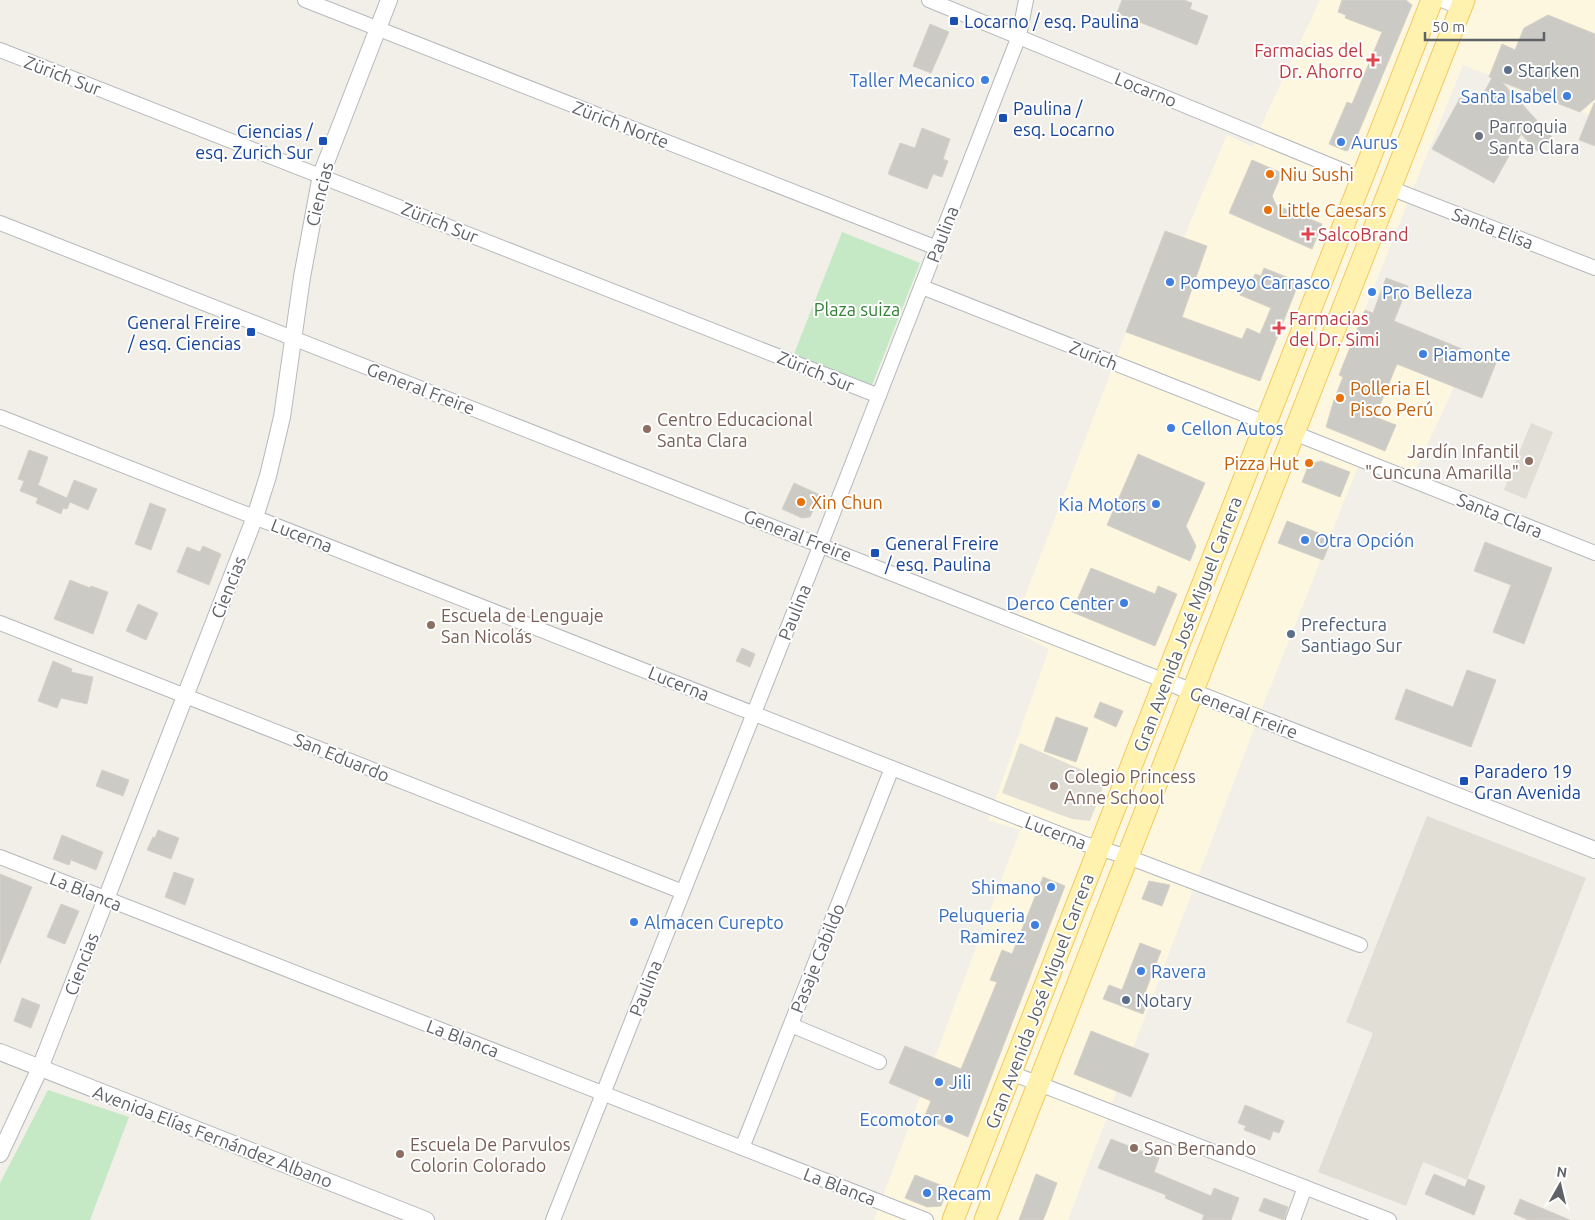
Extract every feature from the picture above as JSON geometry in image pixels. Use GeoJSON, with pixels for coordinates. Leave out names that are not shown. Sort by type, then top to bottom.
{"type":"FeatureCollection","features":[{"type":"Feature","properties":{"kind":"main road","name":"Gran Avenida José Miguel Carrera"},"geometry":{"type":"LineString","coordinates":[[953,1220],[1432,0]]}},
{"type":"Feature","properties":{"kind":"main road","name":"Gran Avenida José Miguel Carrera"},"geometry":{"type":"LineString","coordinates":[[985,1220],[1390,188],[1455,2]]}},
{"type":"Feature","properties":{"kind":"main road"},"geometry":{"type":"LineString","coordinates":[[1354,198],[1362,192],[1372,189],[1390,188]]}},
{"type":"Feature","properties":{"kind":"street","name":"Zürich Norte"},"geometry":{"type":"LineString","coordinates":[[305,0],[936,248]]}},
{"type":"Feature","properties":{"kind":"street","name":"Ciencias"},"geometry":{"type":"LineString","coordinates":[[0,1154],[40,1068],[255,517],[268,476],[278,433],[310,225],[321,175],[389,0]]}},
{"type":"Feature","properties":{"kind":"street","name":"Locarno"},"geometry":{"type":"LineString","coordinates":[[929,0],[1362,178]]}},
{"type":"Feature","properties":{"kind":"street","name":"Paulina"},"geometry":{"type":"LineString","coordinates":[[553,1220],[922,287],[1019,36],[1026,0]]}},
{"type":"Feature","properties":{"kind":"street","name":"Zürich Sur"},"geometry":{"type":"LineString","coordinates":[[0,50],[879,396]]}},
{"type":"Feature","properties":{"kind":"street","name":"Santa Elisa"},"geometry":{"type":"LineString","coordinates":[[1390,188],[1595,268]]}},
{"type":"Feature","properties":{"kind":"street","name":"General Freire"},"geometry":{"type":"LineString","coordinates":[[0,222],[1595,850]]}},
{"type":"Feature","properties":{"kind":"street","name":"Zurich"},"geometry":{"type":"LineString","coordinates":[[922,287],[1266,423]]}},
{"type":"Feature","properties":{"kind":"street","name":"Lucerna"},"geometry":{"type":"LineString","coordinates":[[0,417],[1099,849],[1128,857],[1360,944]]}},
{"type":"Feature","properties":{"kind":"street","name":"Santa Clara"},"geometry":{"type":"LineString","coordinates":[[1294,433],[1595,553]]}},
{"type":"Feature","properties":{"kind":"street","name":"San Eduardo"},"geometry":{"type":"LineString","coordinates":[[0,623],[683,892]]}},
{"type":"Feature","properties":{"kind":"street","name":"Pasaje Cabildo"},"geometry":{"type":"LineString","coordinates":[[742,1148],[892,768]]}},
{"type":"Feature","properties":{"kind":"street","name":"La Blanca"},"geometry":{"type":"LineString","coordinates":[[0,857],[926,1220]]}},
{"type":"Feature","properties":{"kind":"street"},"geometry":{"type":"LineString","coordinates":[[791,1025],[879,1062]]}},
{"type":"Feature","properties":{"kind":"street","name":"Avenida Elías Fernández Albano"},"geometry":{"type":"LineString","coordinates":[[0,1052],[426,1220]]}},
{"type":"Feature","properties":{"kind":"street"},"geometry":{"type":"LineString","coordinates":[[1011,1073],[1389,1220]]}},
{"type":"Feature","properties":{"kind":"street"},"geometry":{"type":"LineString","coordinates":[[1293,1220],[1305,1187]]}},
{"type":"Feature","properties":{"kind":"shaded area"},"geometry":{"type":"Polygon","coordinates":[[[1320,0],[1595,0],[1595,146],[1579,140],[1589,115],[1463,65],[1365,309],[1496,363],[1482,398],[1454,387],[1409,484],[1358,466],[1255,726],[1068,1220],[874,1220],[1020,830],[988,820],[1049,649],[1012,630],[1165,231],[1184,237],[1227,135],[1253,147],[1265,117],[1320,0]]]}},
{"type":"Feature","properties":{"kind":"shaded area","name":"Jardín Infantil \"Cuncuna Amarilla\""},"geometry":{"type":"Polygon","coordinates":[[[1531,423],[1553,432],[1526,499],[1504,490],[1531,423]]]}},
{"type":"Feature","properties":{"kind":"shaded area","name":"Colegio Princess Anne School"},"geometry":{"type":"Polygon","coordinates":[[[1020,743],[1106,780],[1090,821],[1072,819],[1002,793],[1020,743]]]}},
{"type":"Feature","properties":{"kind":"shaded area"},"geometry":{"type":"Polygon","coordinates":[[[1427,816],[1586,878],[1467,1180],[1423,1162],[1406,1206],[1318,1172],[1373,1033],[1346,1022],[1427,816]]]}},
{"type":"Feature","properties":{"kind":"green space","name":"Plaza suiza"},"geometry":{"type":"Polygon","coordinates":[[[842,232],[920,263],[872,385],[794,354],[842,232]]]}},
{"type":"Feature","properties":{"kind":"green space"},"geometry":{"type":"Polygon","coordinates":[[[48,1090],[129,1117],[90,1220],[0,1220],[0,1183],[48,1090]]]}},
{"type":"Feature","properties":{"kind":"building"},"geometry":{"type":"Polygon","coordinates":[[[1122,0],[1184,0],[1192,3],[1190,9],[1208,16],[1197,45],[1117,13],[1122,0]]]}},
{"type":"Feature","properties":{"kind":"building"},"geometry":{"type":"Polygon","coordinates":[[[1342,0],[1406,0],[1412,5],[1352,148],[1346,151],[1329,144],[1347,102],[1352,104],[1382,32],[1345,18],[1346,15],[1338,12],[1342,0]]]}},
{"type":"Feature","properties":{"kind":"building"},"geometry":{"type":"Polygon","coordinates":[[[1548,15],[1595,34],[1595,99],[1580,112],[1502,82],[1552,137],[1537,151],[1521,134],[1494,183],[1432,149],[1460,98],[1481,98],[1492,78],[1489,77],[1502,44],[1515,50],[1524,28],[1548,15]]]}},
{"type":"Feature","properties":{"kind":"building"},"geometry":{"type":"Polygon","coordinates":[[[930,24],[949,32],[931,73],[913,66],[930,24]]]}},
{"type":"Feature","properties":{"kind":"building"},"geometry":{"type":"Polygon","coordinates":[[[1595,103],[1595,146],[1579,140],[1595,103]]]}},
{"type":"Feature","properties":{"kind":"building"},"geometry":{"type":"Polygon","coordinates":[[[922,128],[950,139],[943,159],[948,161],[942,177],[933,174],[927,189],[888,174],[900,143],[915,148],[922,128]]]}},
{"type":"Feature","properties":{"kind":"building"},"geometry":{"type":"Polygon","coordinates":[[[1252,160],[1282,173],[1272,196],[1276,205],[1322,224],[1312,249],[1229,213],[1252,160]]]}},
{"type":"Feature","properties":{"kind":"building","name":"Pompeyo Carrasco"},"geometry":{"type":"Polygon","coordinates":[[[1165,231],[1207,246],[1182,317],[1242,339],[1247,328],[1260,334],[1271,308],[1240,295],[1245,283],[1251,285],[1255,274],[1261,276],[1264,268],[1299,282],[1260,381],[1126,332],[1165,231]]]}},
{"type":"Feature","properties":{"kind":"building"},"geometry":{"type":"Polygon","coordinates":[[[1386,278],[1408,286],[1394,321],[1496,363],[1482,398],[1397,364],[1375,417],[1396,425],[1385,451],[1326,427],[1343,377],[1339,375],[1365,310],[1373,313],[1386,278]]]}},
{"type":"Feature","properties":{"kind":"building"},"geometry":{"type":"Polygon","coordinates":[[[29,450],[48,457],[38,485],[67,498],[74,480],[97,489],[88,510],[70,502],[67,509],[63,508],[61,514],[36,503],[38,498],[20,491],[24,481],[18,479],[29,450]]]}},
{"type":"Feature","properties":{"kind":"building","name":"Kia Motors"},"geometry":{"type":"Polygon","coordinates":[[[1138,454],[1205,483],[1186,526],[1196,546],[1190,561],[1107,525],[1138,454]]]}},
{"type":"Feature","properties":{"kind":"building"},"geometry":{"type":"Polygon","coordinates":[[[1321,461],[1350,472],[1340,497],[1302,482],[1309,464],[1321,461]]]}},
{"type":"Feature","properties":{"kind":"building","name":"Xin Chun"},"geometry":{"type":"Polygon","coordinates":[[[794,483],[820,495],[810,517],[802,518],[782,509],[794,483]]]}},
{"type":"Feature","properties":{"kind":"building"},"geometry":{"type":"Polygon","coordinates":[[[150,503],[166,509],[151,550],[135,544],[150,503]]]}},
{"type":"Feature","properties":{"kind":"building","name":"Otra Opción"},"geometry":{"type":"Polygon","coordinates":[[[1287,521],[1332,538],[1323,560],[1278,543],[1287,521]]]}},
{"type":"Feature","properties":{"kind":"building"},"geometry":{"type":"Polygon","coordinates":[[[1485,542],[1552,568],[1524,644],[1493,632],[1511,585],[1474,571],[1485,542]]]}},
{"type":"Feature","properties":{"kind":"building"},"geometry":{"type":"Polygon","coordinates":[[[203,546],[221,554],[209,585],[177,572],[187,547],[200,552],[203,546]]]}},
{"type":"Feature","properties":{"kind":"building","name":"Derco Center"},"geometry":{"type":"Polygon","coordinates":[[[1091,568],[1155,594],[1158,586],[1177,594],[1155,646],[1072,612],[1091,568]]]}},
{"type":"Feature","properties":{"kind":"building"},"geometry":{"type":"Polygon","coordinates":[[[70,580],[90,588],[91,586],[108,592],[93,634],[54,619],[70,580]]]}},
{"type":"Feature","properties":{"kind":"building"},"geometry":{"type":"Polygon","coordinates":[[[138,604],[158,613],[146,640],[126,631],[138,604]]]}},
{"type":"Feature","properties":{"kind":"building"},"geometry":{"type":"Polygon","coordinates":[[[742,648],[755,654],[750,667],[736,661],[742,648]]]}},
{"type":"Feature","properties":{"kind":"building"},"geometry":{"type":"Polygon","coordinates":[[[53,661],[72,669],[71,672],[93,677],[87,704],[61,698],[57,708],[38,701],[53,661]]]}},
{"type":"Feature","properties":{"kind":"building"},"geometry":{"type":"Polygon","coordinates":[[[1467,670],[1496,680],[1471,747],[1395,719],[1406,689],[1453,707],[1467,670]]]}},
{"type":"Feature","properties":{"kind":"building"},"geometry":{"type":"Polygon","coordinates":[[[1100,702],[1123,711],[1116,727],[1094,717],[1100,702]]]}},
{"type":"Feature","properties":{"kind":"building"},"geometry":{"type":"Polygon","coordinates":[[[1056,717],[1088,728],[1076,762],[1044,751],[1056,717]]]}},
{"type":"Feature","properties":{"kind":"building"},"geometry":{"type":"Polygon","coordinates":[[[102,770],[129,780],[123,796],[96,786],[102,770]]]}},
{"type":"Feature","properties":{"kind":"building"},"geometry":{"type":"Polygon","coordinates":[[[158,830],[179,838],[171,859],[147,850],[158,830]]]}},
{"type":"Feature","properties":{"kind":"building"},"geometry":{"type":"Polygon","coordinates":[[[62,835],[103,852],[96,870],[71,860],[69,865],[53,859],[62,835]]]}},
{"type":"Feature","properties":{"kind":"building"},"geometry":{"type":"Polygon","coordinates":[[[174,872],[194,879],[185,905],[165,897],[174,872]]]}},
{"type":"Feature","properties":{"kind":"building"},"geometry":{"type":"Polygon","coordinates":[[[0,874],[32,887],[0,964],[0,874]]]}},
{"type":"Feature","properties":{"kind":"building"},"geometry":{"type":"Polygon","coordinates":[[[1043,877],[1065,886],[968,1137],[924,1118],[931,1101],[889,1083],[905,1046],[961,1069],[997,982],[990,980],[1002,950],[1012,954],[1043,877]]]}},
{"type":"Feature","properties":{"kind":"building"},"geometry":{"type":"Polygon","coordinates":[[[1149,881],[1170,885],[1162,906],[1142,899],[1149,881]]]}},
{"type":"Feature","properties":{"kind":"building"},"geometry":{"type":"Polygon","coordinates":[[[61,904],[79,911],[65,944],[47,937],[61,904]]]}},
{"type":"Feature","properties":{"kind":"building","name":"Ravera"},"geometry":{"type":"Polygon","coordinates":[[[1140,943],[1161,951],[1143,998],[1148,1000],[1143,1014],[1103,999],[1109,985],[1122,990],[1140,943]]]}},
{"type":"Feature","properties":{"kind":"building"},"geometry":{"type":"Polygon","coordinates":[[[22,998],[40,1005],[31,1028],[14,1021],[22,998]]]}},
{"type":"Feature","properties":{"kind":"building"},"geometry":{"type":"Polygon","coordinates":[[[1091,1031],[1149,1054],[1131,1097],[1074,1074],[1091,1031]]]}},
{"type":"Feature","properties":{"kind":"building"},"geometry":{"type":"Polygon","coordinates":[[[1245,1105],[1284,1121],[1279,1133],[1273,1131],[1270,1140],[1244,1130],[1246,1126],[1238,1123],[1245,1105]]]}},
{"type":"Feature","properties":{"kind":"building"},"geometry":{"type":"Polygon","coordinates":[[[1111,1139],[1159,1158],[1154,1172],[1211,1196],[1214,1188],[1239,1198],[1231,1220],[1202,1220],[1204,1215],[1165,1198],[1166,1195],[1098,1168],[1111,1139]]]}},
{"type":"Feature","properties":{"kind":"building"},"geometry":{"type":"Polygon","coordinates":[[[1036,1174],[1057,1183],[1046,1213],[1043,1220],[1019,1220],[1036,1174]]]}},
{"type":"Feature","properties":{"kind":"building"},"geometry":{"type":"Polygon","coordinates":[[[1434,1174],[1465,1187],[1468,1179],[1485,1186],[1474,1215],[1425,1194],[1434,1174]]]}},
{"type":"Feature","properties":{"kind":"building","name":"Recam"},"geometry":{"type":"Polygon","coordinates":[[[915,1175],[948,1188],[941,1206],[927,1207],[905,1198],[915,1175]]]}},
{"type":"Feature","properties":{"kind":"building"},"geometry":{"type":"Polygon","coordinates":[[[1264,1198],[1288,1207],[1284,1220],[1259,1211],[1264,1198]]]}},
{"type":"Feature","properties":{"kind":"building"},"geometry":{"type":"Polygon","coordinates":[[[1520,1199],[1570,1220],[1529,1220],[1514,1214],[1520,1199]]]}},
{"type":"Feature","properties":{"kind":"place","name":"Locarno / esq. Paulina"},"geometry":{"type":"Point","coordinates":[954,21]}},
{"type":"Feature","properties":{"kind":"place","name":"Farmacias del Dr. Ahorro"},"geometry":{"type":"Point","coordinates":[1373,60]}},
{"type":"Feature","properties":{"kind":"place","name":"Starken"},"geometry":{"type":"Point","coordinates":[1508,70]}},
{"type":"Feature","properties":{"kind":"place","name":"Taller Mecanico"},"geometry":{"type":"Point","coordinates":[985,80]}},
{"type":"Feature","properties":{"kind":"place","name":"Santa Isabel"},"geometry":{"type":"Point","coordinates":[1567,96]}},
{"type":"Feature","properties":{"kind":"place","name":"Paulina / esq. Locarno"},"geometry":{"type":"Point","coordinates":[1003,118]}},
{"type":"Feature","properties":{"kind":"place","name":"Parroquia Santa Clara"},"geometry":{"type":"Point","coordinates":[1479,136]}},
{"type":"Feature","properties":{"kind":"place","name":"Ciencias / esq. Zurich Sur"},"geometry":{"type":"Point","coordinates":[323,141]}},
{"type":"Feature","properties":{"kind":"place","name":"Aurus"},"geometry":{"type":"Point","coordinates":[1341,142]}},
{"type":"Feature","properties":{"kind":"place","name":"Niu Sushi"},"geometry":{"type":"Point","coordinates":[1270,174]}},
{"type":"Feature","properties":{"kind":"place","name":"Little Caesars"},"geometry":{"type":"Point","coordinates":[1268,210]}},
{"type":"Feature","properties":{"kind":"place","name":"SalcoBrand"},"geometry":{"type":"Point","coordinates":[1308,234]}},
{"type":"Feature","properties":{"kind":"place","name":"Pompeyo Carrasco"},"geometry":{"type":"Point","coordinates":[1170,282]}},
{"type":"Feature","properties":{"kind":"place","name":"Pro Belleza"},"geometry":{"type":"Point","coordinates":[1372,292]}},
{"type":"Feature","properties":{"kind":"place","name":"Farmacias del Dr. Simi"},"geometry":{"type":"Point","coordinates":[1279,328]}},
{"type":"Feature","properties":{"kind":"place","name":"General Freire / esq. Ciencias"},"geometry":{"type":"Point","coordinates":[251,332]}},
{"type":"Feature","properties":{"kind":"place","name":"Piamonte"},"geometry":{"type":"Point","coordinates":[1423,354]}},
{"type":"Feature","properties":{"kind":"place","name":"Polleria El Pisco Perú"},"geometry":{"type":"Point","coordinates":[1340,398]}},
{"type":"Feature","properties":{"kind":"place","name":"Cellon Autos"},"geometry":{"type":"Point","coordinates":[1171,428]}},
{"type":"Feature","properties":{"kind":"place","name":"Centro Educacional Santa Clara"},"geometry":{"type":"Point","coordinates":[647,429]}},
{"type":"Feature","properties":{"kind":"place","name":"Jardín Infantil \"Cuncuna Amarilla\""},"geometry":{"type":"Point","coordinates":[1529,461]}},
{"type":"Feature","properties":{"kind":"place","name":"Pizza Hut"},"geometry":{"type":"Point","coordinates":[1309,463]}},
{"type":"Feature","properties":{"kind":"place","name":"Xin Chun"},"geometry":{"type":"Point","coordinates":[801,502]}},
{"type":"Feature","properties":{"kind":"place","name":"Kia Motors"},"geometry":{"type":"Point","coordinates":[1156,504]}},
{"type":"Feature","properties":{"kind":"place","name":"Otra Opción"},"geometry":{"type":"Point","coordinates":[1305,540]}},
{"type":"Feature","properties":{"kind":"place","name":"General Freire / esq. Paulina"},"geometry":{"type":"Point","coordinates":[875,553]}},
{"type":"Feature","properties":{"kind":"place","name":"Derco Center"},"geometry":{"type":"Point","coordinates":[1124,603]}},
{"type":"Feature","properties":{"kind":"place","name":"Escuela de Lenguaje San Nicolás"},"geometry":{"type":"Point","coordinates":[431,625]}},
{"type":"Feature","properties":{"kind":"place","name":"Prefectura Santiago Sur"},"geometry":{"type":"Point","coordinates":[1291,634]}},
{"type":"Feature","properties":{"kind":"place","name":"Paradero 19 Gran Avenida"},"geometry":{"type":"Point","coordinates":[1464,781]}},
{"type":"Feature","properties":{"kind":"place","name":"Colegio Princess Anne School"},"geometry":{"type":"Point","coordinates":[1054,786]}},
{"type":"Feature","properties":{"kind":"place","name":"Shimano"},"geometry":{"type":"Point","coordinates":[1051,887]}},
{"type":"Feature","properties":{"kind":"place","name":"Almacen Curepto"},"geometry":{"type":"Point","coordinates":[634,922]}},
{"type":"Feature","properties":{"kind":"place","name":"Peluqueria Ramirez"},"geometry":{"type":"Point","coordinates":[1035,925]}},
{"type":"Feature","properties":{"kind":"place","name":"Ravera"},"geometry":{"type":"Point","coordinates":[1141,971]}},
{"type":"Feature","properties":{"kind":"place","name":"Notary"},"geometry":{"type":"Point","coordinates":[1126,1000]}},
{"type":"Feature","properties":{"kind":"place","name":"Jili"},"geometry":{"type":"Point","coordinates":[939,1082]}},
{"type":"Feature","properties":{"kind":"place","name":"Ecomotor"},"geometry":{"type":"Point","coordinates":[949,1119]}},
{"type":"Feature","properties":{"kind":"place","name":"San Bernando"},"geometry":{"type":"Point","coordinates":[1134,1148]}},
{"type":"Feature","properties":{"kind":"place","name":"Escuela De Parvulos Colorin Colorado"},"geometry":{"type":"Point","coordinates":[400,1154]}},
{"type":"Feature","properties":{"kind":"place","name":"Recam"},"geometry":{"type":"Point","coordinates":[927,1193]}}]}
